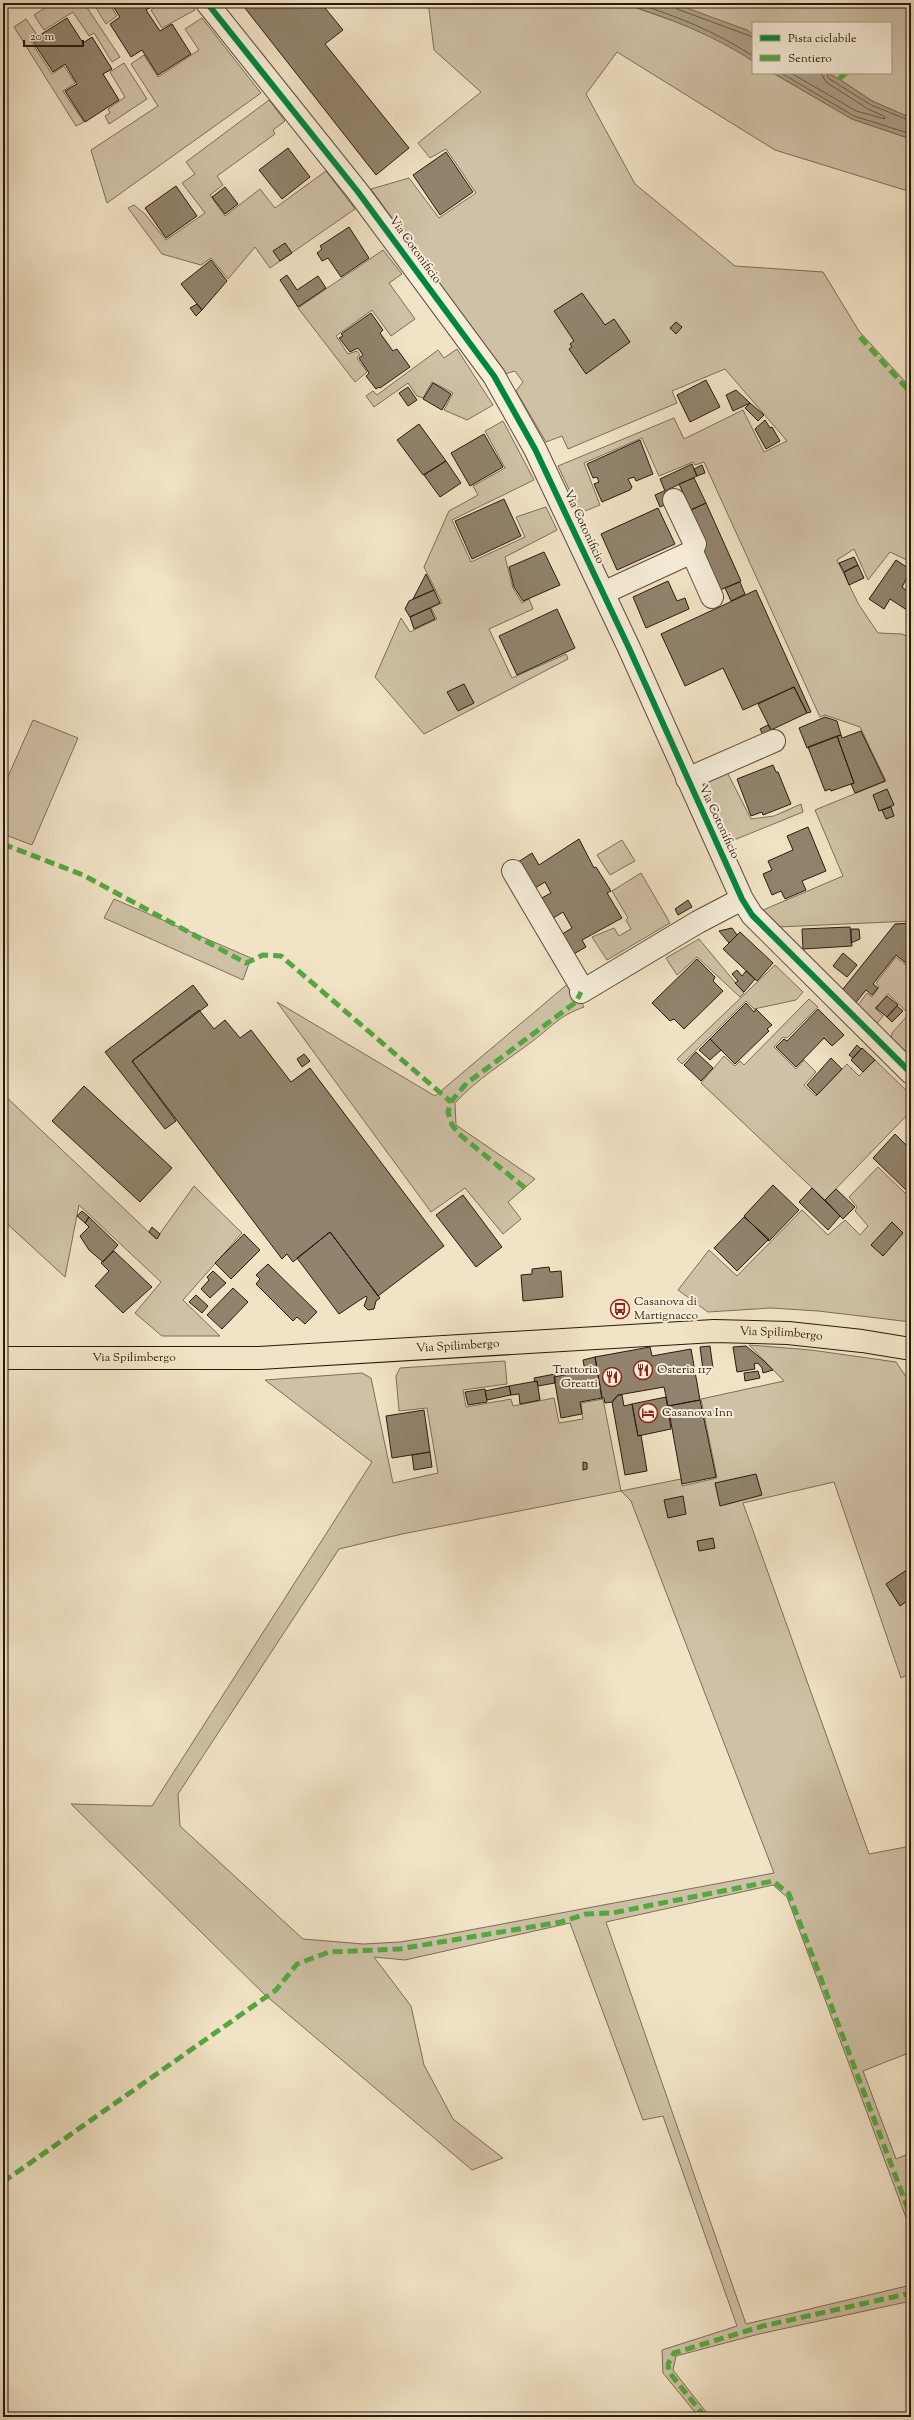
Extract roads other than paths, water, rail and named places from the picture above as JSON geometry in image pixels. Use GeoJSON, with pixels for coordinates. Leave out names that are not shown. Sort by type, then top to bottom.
{"type":"FeatureCollection","features":[{"type":"Feature","properties":{"kind":"main road","name":"Via Spilimbergo"},"geometry":{"type":"LineString","coordinates":[[3,1358],[259,1358],[714,1332],[788,1332],[862,1341],[911,1349]]}},
{"type":"Feature","properties":{"kind":"street","name":"Via Cotonificio"},"geometry":{"type":"LineString","coordinates":[[207,3],[358,192],[494,376],[535,448],[603,593],[742,899],[752,915],[911,1073]]}},
{"type":"Feature","properties":{"kind":"street"},"geometry":{"type":"LineString","coordinates":[[603,593],[692,552],[695,544],[674,500]]}},
{"type":"Feature","properties":{"kind":"street"},"geometry":{"type":"LineString","coordinates":[[692,552],[712,596]]}},
{"type":"Feature","properties":{"kind":"street"},"geometry":{"type":"LineString","coordinates":[[687,779],[774,741]]}},
{"type":"Feature","properties":{"kind":"street"},"geometry":{"type":"LineString","coordinates":[[513,871],[582,991],[698,922],[742,899]]}},
{"type":"Feature","properties":{"kind":"water"},"geometry":{"type":"Polygon","coordinates":[[[622,3],[673,3],[747,30],[752,33],[752,60],[705,35],[622,3]]]}},
{"type":"Feature","properties":{"kind":"water"},"geometry":{"type":"Polygon","coordinates":[[[775,74],[829,74],[872,101],[911,118],[911,139],[852,119],[775,74]]]}},
{"type":"Feature","properties":{"kind":"place","name":"Casanova di Martignacco"},"geometry":{"type":"Point","coordinates":[620,1309]}},
{"type":"Feature","properties":{"kind":"place","name":"Osteria 117"},"geometry":{"type":"Point","coordinates":[643,1370]}},
{"type":"Feature","properties":{"kind":"place","name":"Trattoria Greatti"},"geometry":{"type":"Point","coordinates":[612,1377]}},
{"type":"Feature","properties":{"kind":"place","name":"Casanova Inn"},"geometry":{"type":"Point","coordinates":[648,1413]}}]}
